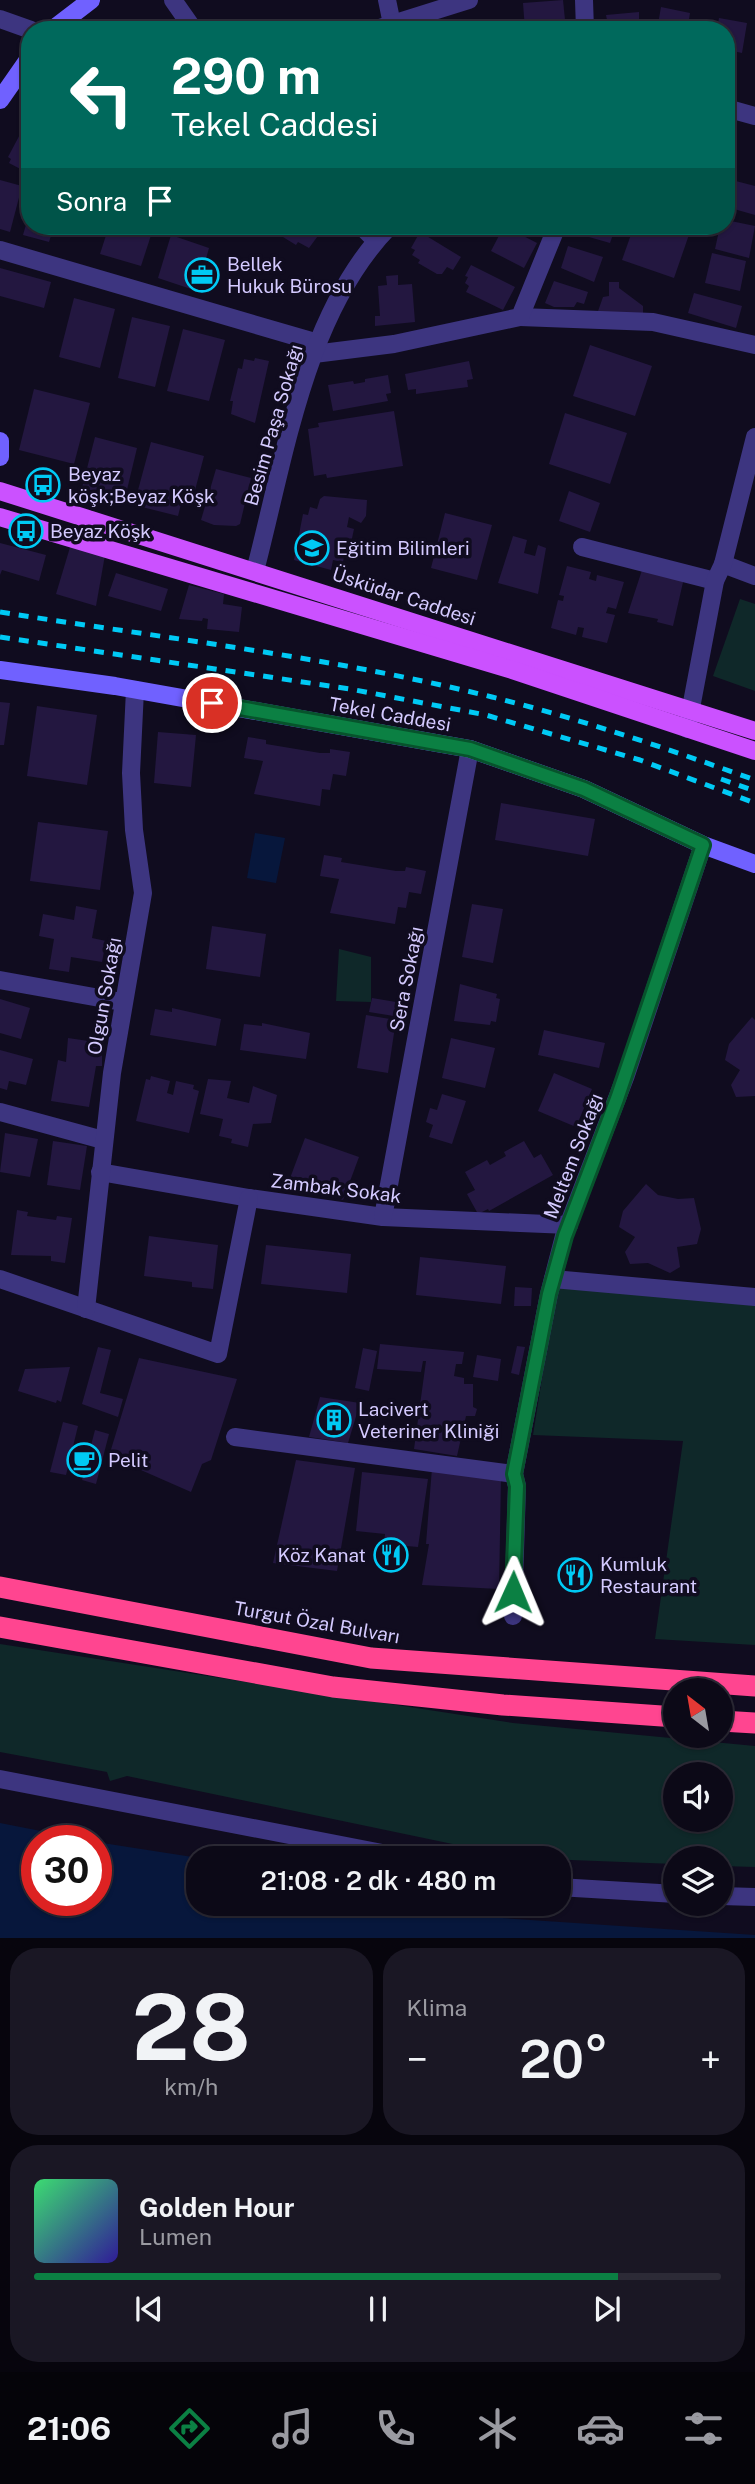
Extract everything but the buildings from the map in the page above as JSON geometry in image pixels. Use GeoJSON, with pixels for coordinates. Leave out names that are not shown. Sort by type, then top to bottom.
{"type":"FeatureCollection","features":[{"type":"Feature","properties":{"kind":"highway","name":"Turgut Özal Bulvarı"},"geometry":{"type":"LineString","coordinates":[[0,1587],[371,1658],[755,1686]]}},
{"type":"Feature","properties":{"kind":"highway"},"geometry":{"type":"LineString","coordinates":[[0,1627],[333,1686],[503,1705],[663,1716]]}},
{"type":"Feature","properties":{"kind":"highway"},"geometry":{"type":"LineString","coordinates":[[733,1722],[755,1723]]}},
{"type":"Feature","properties":{"kind":"main road","name":"Üsküdar Caddesi"},"geometry":{"type":"LineString","coordinates":[[0,491],[755,731]]}},
{"type":"Feature","properties":{"kind":"main road","name":"Üsküdar Caddesi"},"geometry":{"type":"LineString","coordinates":[[0,517],[512,670],[755,751]]}},
{"type":"Feature","properties":{"kind":"main road"},"geometry":{"type":"LineString","coordinates":[[250,590],[255,571]]}},
{"type":"Feature","properties":{"kind":"street"},"geometry":{"type":"LineString","coordinates":[[64,21],[92,0]]}},
{"type":"Feature","properties":{"kind":"street"},"geometry":{"type":"LineString","coordinates":[[173,0],[188,21]]}},
{"type":"Feature","properties":{"kind":"street"},"geometry":{"type":"LineString","coordinates":[[387,0],[391,21]]}},
{"type":"Feature","properties":{"kind":"street"},"geometry":{"type":"LineString","coordinates":[[402,21],[469,0]]}},
{"type":"Feature","properties":{"kind":"street"},"geometry":{"type":"LineString","coordinates":[[584,0],[585,21]]}},
{"type":"Feature","properties":{"kind":"street"},"geometry":{"type":"LineString","coordinates":[[0,19],[21,26]]}},
{"type":"Feature","properties":{"kind":"street"},"geometry":{"type":"LineString","coordinates":[[0,100],[21,71]]}},
{"type":"Feature","properties":{"kind":"street"},"geometry":{"type":"LineString","coordinates":[[735,110],[755,116]]}},
{"type":"Feature","properties":{"kind":"street"},"geometry":{"type":"LineString","coordinates":[[370,235],[376,241]]}},
{"type":"Feature","properties":{"kind":"street","name":"Besim Paşa Sokağı"},"geometry":{"type":"LineString","coordinates":[[255,571],[316,348],[359,261],[382,235]]}},
{"type":"Feature","properties":{"kind":"street"},"geometry":{"type":"LineString","coordinates":[[520,317],[553,235]]}},
{"type":"Feature","properties":{"kind":"street"},"geometry":{"type":"LineString","coordinates":[[0,250],[316,348],[394,344],[520,317],[653,322],[755,345]]}},
{"type":"Feature","properties":{"kind":"street"},"geometry":{"type":"LineString","coordinates":[[687,729],[715,581],[723,564],[755,437]]}},
{"type":"Feature","properties":{"kind":"street"},"geometry":{"type":"LineString","coordinates":[[0,441],[0,457]]}},
{"type":"Feature","properties":{"kind":"street"},"geometry":{"type":"LineString","coordinates":[[582,547],[715,581]]}},
{"type":"Feature","properties":{"kind":"street"},"geometry":{"type":"LineString","coordinates":[[723,564],[755,576]]}},
{"type":"Feature","properties":{"kind":"street","name":"Tekel Caddesi"},"geometry":{"type":"LineString","coordinates":[[0,670],[135,690],[470,749],[584,789],[703,845],[755,864]]}},
{"type":"Feature","properties":{"kind":"street","name":"Olgun Sokağı"},"geometry":{"type":"LineString","coordinates":[[86,1309],[103,1140],[122,1002],[143,893],[134,830],[131,773],[135,690]]}},
{"type":"Feature","properties":{"kind":"street","name":"Sera Sokağı"},"geometry":{"type":"LineString","coordinates":[[383,1217],[470,749]]}},
{"type":"Feature","properties":{"kind":"street","name":"Meltem Sokağı"},"geometry":{"type":"LineString","coordinates":[[513,1616],[517,1486],[514,1474],[553,1279],[569,1225],[621,1087],[703,845]]}},
{"type":"Feature","properties":{"kind":"street"},"geometry":{"type":"LineString","coordinates":[[0,980],[122,1002]]}},
{"type":"Feature","properties":{"kind":"street"},"geometry":{"type":"LineString","coordinates":[[0,1112],[103,1140]]}},
{"type":"Feature","properties":{"kind":"street","name":"Zambak Sokak"},"geometry":{"type":"LineString","coordinates":[[100,1172],[249,1198],[383,1217],[569,1225]]}},
{"type":"Feature","properties":{"kind":"street"},"geometry":{"type":"LineString","coordinates":[[0,1279],[218,1354],[249,1198]]}},
{"type":"Feature","properties":{"kind":"street"},"geometry":{"type":"LineString","coordinates":[[553,1279],[755,1297]]}},
{"type":"Feature","properties":{"kind":"street"},"geometry":{"type":"LineString","coordinates":[[235,1437],[514,1474]]}},
{"type":"Feature","properties":{"kind":"street"},"geometry":{"type":"LineString","coordinates":[[0,1779],[346,1846]]}},
{"type":"Feature","properties":{"kind":"street"},"geometry":{"type":"LineString","coordinates":[[571,1888],[663,1894]]}},
{"type":"Feature","properties":{"kind":"street"},"geometry":{"type":"LineString","coordinates":[[733,1897],[755,1898]]}},
{"type":"Feature","properties":{"kind":"green space"},"geometry":{"type":"Polygon","coordinates":[[[740,599],[755,604],[755,691],[713,676],[740,599]]]}},
{"type":"Feature","properties":{"kind":"green space"},"geometry":{"type":"Polygon","coordinates":[[[339,949],[371,957],[371,1002],[336,1001],[339,949]]]}},
{"type":"Feature","properties":{"kind":"green space"},"geometry":{"type":"Polygon","coordinates":[[[557,1284],[755,1305],[755,1645],[655,1639],[683,1441],[533,1435],[557,1284]]]}},
{"type":"Feature","properties":{"kind":"green space"},"geometry":{"type":"Polygon","coordinates":[[[0,1644],[513,1723],[663,1737],[663,1748],[733,1748],[733,1744],[755,1746],[755,1867],[733,1866],[733,1846],[663,1846],[663,1864],[571,1860],[571,1846],[462,1846],[127,1776],[110,1781],[107,1772],[0,1752],[0,1644]]]}},
{"type":"Feature","properties":{"kind":"water"},"geometry":{"type":"Polygon","coordinates":[[[255,833],[285,838],[276,883],[247,878],[255,833]]]}},
{"type":"Feature","properties":{"kind":"water"},"geometry":{"type":"Polygon","coordinates":[[[0,1823],[21,1827],[21,1916],[112,1916],[112,1844],[186,1856],[186,1916],[482,1916],[755,1935],[755,1938],[0,1938],[0,1823]]]}},
{"type":"Feature","properties":{"kind":"railway"},"geometry":{"type":"LineString","coordinates":[[0,612],[309,659],[431,683],[591,725],[755,780]]}},
{"type":"Feature","properties":{"kind":"railway"},"geometry":{"type":"LineString","coordinates":[[0,637],[350,689],[486,715],[640,760],[755,803]]}},
{"type":"Feature","properties":{"kind":"railway"},"geometry":{"type":"LineString","coordinates":[[721,779],[755,791]]}},
{"type":"Feature","properties":{"kind":"place","name":"Bellek Hukuk Bürosu"},"geometry":{"type":"Point","coordinates":[202,275]}},
{"type":"Feature","properties":{"kind":"place","name":"Beyaz köşk;Beyaz Köşk"},"geometry":{"type":"Point","coordinates":[43,485]}},
{"type":"Feature","properties":{"kind":"place","name":"Beyaz Köşk"},"geometry":{"type":"Point","coordinates":[26,531]}},
{"type":"Feature","properties":{"kind":"place","name":"Eğitim Bilimleri"},"geometry":{"type":"Point","coordinates":[312,548]}},
{"type":"Feature","properties":{"kind":"place","name":"Lacivert Veteriner Kliniği"},"geometry":{"type":"Point","coordinates":[334,1420]}},
{"type":"Feature","properties":{"kind":"place","name":"Pelit"},"geometry":{"type":"Point","coordinates":[84,1460]}},
{"type":"Feature","properties":{"kind":"place","name":"Köz Kanat"},"geometry":{"type":"Point","coordinates":[391,1555]}},
{"type":"Feature","properties":{"kind":"place","name":"Kumluk Restaurant"},"geometry":{"type":"Point","coordinates":[575,1575]}},
{"type":"Feature","properties":{"kind":"route"},"geometry":{"type":"LineString","coordinates":[[212,703],[470,749],[584,789],[703,845],[600,1148],[565,1236],[549,1294],[514,1474],[517,1486],[513,1592]]}}]}
